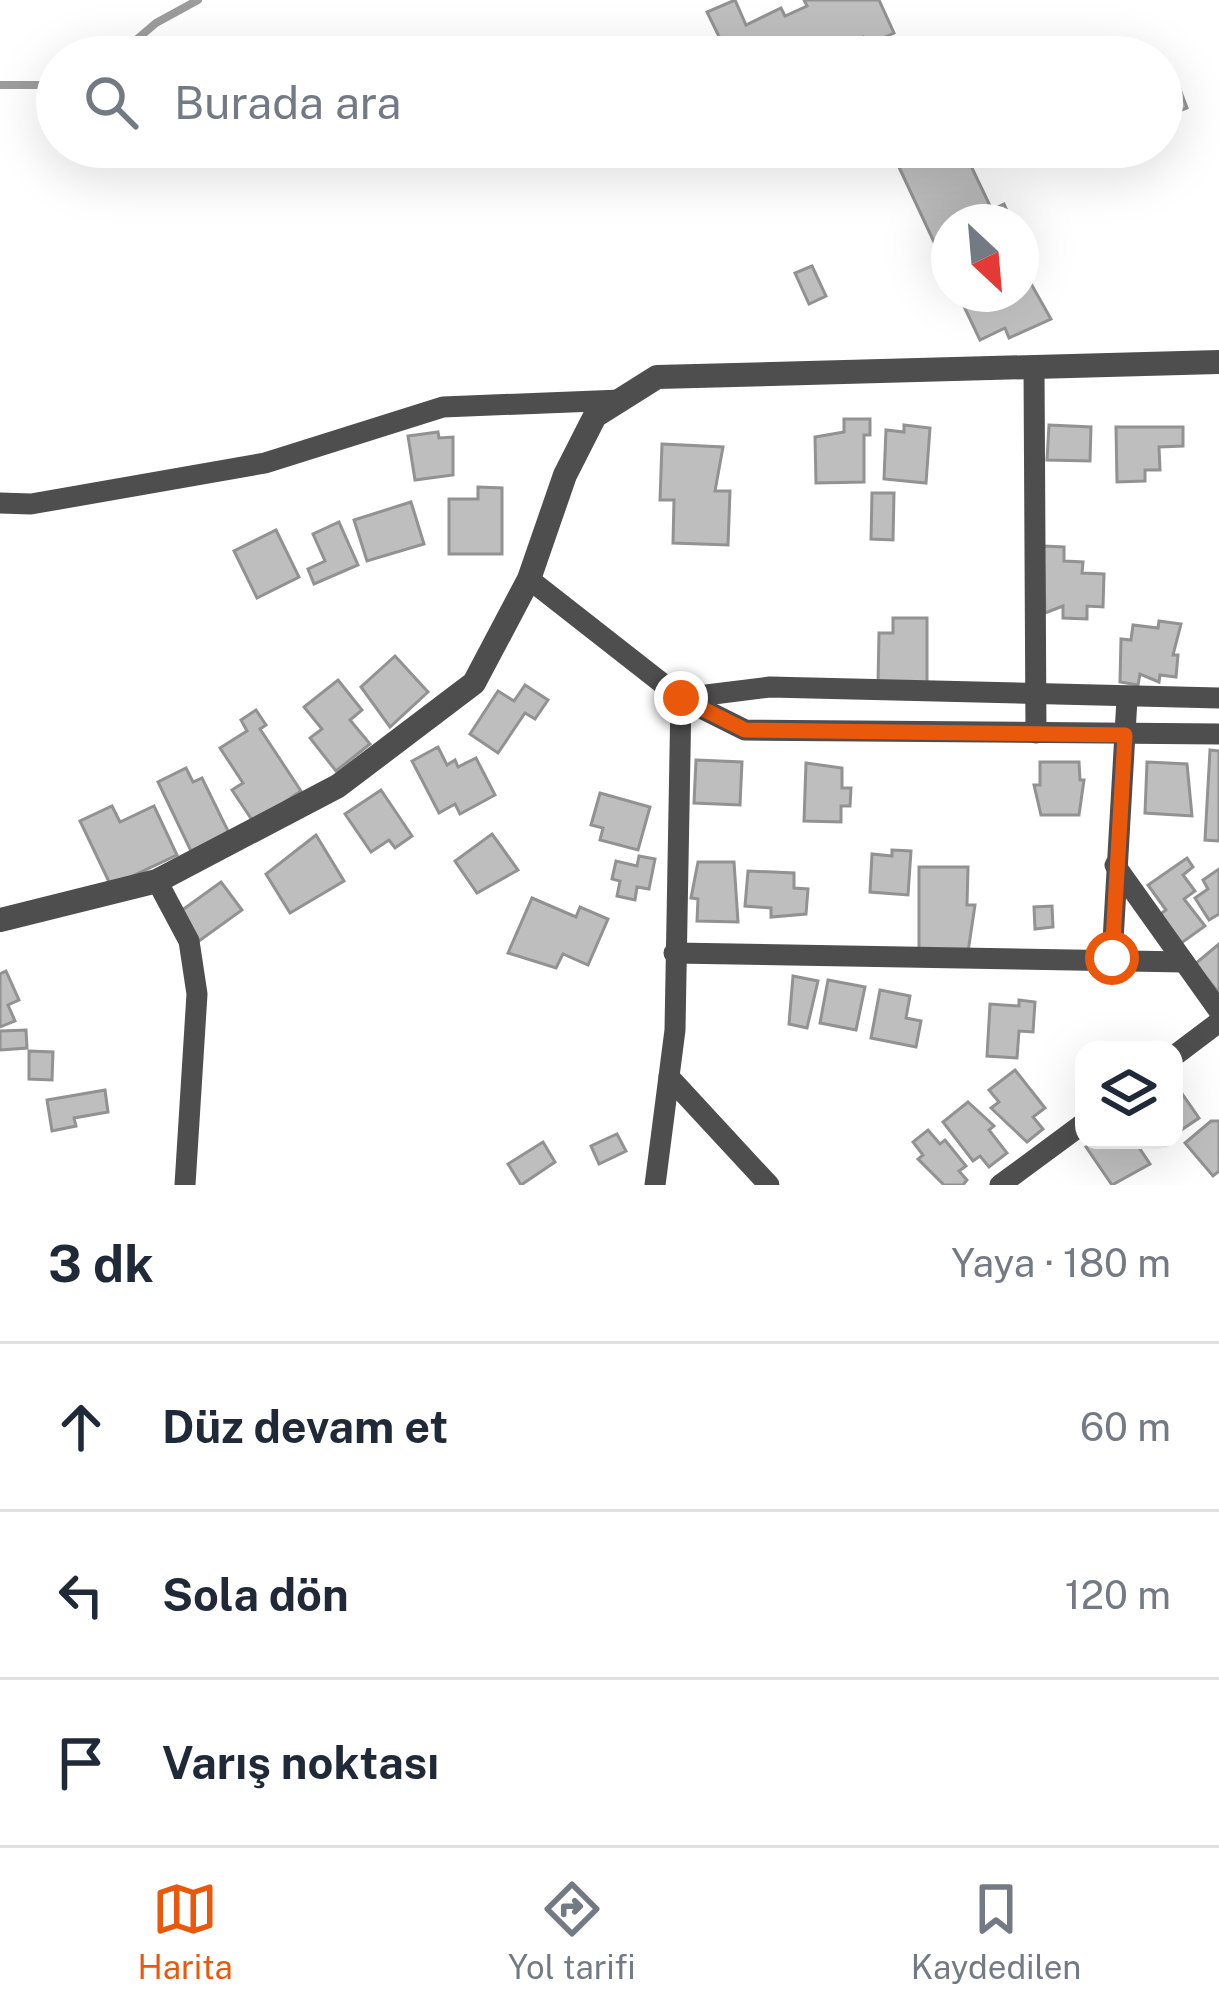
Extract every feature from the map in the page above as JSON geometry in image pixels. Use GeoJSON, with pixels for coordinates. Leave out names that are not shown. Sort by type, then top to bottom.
{"type":"FeatureCollection","features":[{"type":"Feature","properties":{"kind":"street"},"geometry":{"type":"LineString","coordinates":[[0,920],[157,881],[338,786],[473,683],[529,579],[565,475],[595,416],[657,377],[1219,362]]}},
{"type":"Feature","properties":{"kind":"street"},"geometry":{"type":"LineString","coordinates":[[1034,367],[1036,734]]}},
{"type":"Feature","properties":{"kind":"street"},"geometry":{"type":"LineString","coordinates":[[0,503],[31,504],[265,463],[443,407],[621,400]]}},
{"type":"Feature","properties":{"kind":"street"},"geometry":{"type":"LineString","coordinates":[[529,579],[681,698],[745,730],[1219,734]]}},
{"type":"Feature","properties":{"kind":"street"},"geometry":{"type":"LineString","coordinates":[[681,698],[770,688],[1219,698]]}},
{"type":"Feature","properties":{"kind":"street"},"geometry":{"type":"LineString","coordinates":[[655,1185],[675,1030],[681,698]]}},
{"type":"Feature","properties":{"kind":"street"},"geometry":{"type":"LineString","coordinates":[[1112,958],[1127,699]]}},
{"type":"Feature","properties":{"kind":"street"},"geometry":{"type":"LineString","coordinates":[[1115,864],[1219,1011]]}},
{"type":"Feature","properties":{"kind":"street"},"geometry":{"type":"LineString","coordinates":[[157,881],[189,941],[197,994],[185,1185]]}},
{"type":"Feature","properties":{"kind":"street"},"geometry":{"type":"LineString","coordinates":[[674,953],[1184,962]]}},
{"type":"Feature","properties":{"kind":"street"},"geometry":{"type":"LineString","coordinates":[[1183,1049],[1219,1022]]}},
{"type":"Feature","properties":{"kind":"street"},"geometry":{"type":"LineString","coordinates":[[669,1077],[769,1185]]}},
{"type":"Feature","properties":{"kind":"street"},"geometry":{"type":"LineString","coordinates":[[1000,1185],[1075,1130]]}},
{"type":"Feature","properties":{"kind":"building"},"geometry":{"type":"Polygon","coordinates":[[[735,0],[746,25],[781,8],[785,16],[807,6],[804,0],[879,0],[894,33],[719,36],[707,12],[735,0]]]}},
{"type":"Feature","properties":{"kind":"building"},"geometry":{"type":"Polygon","coordinates":[[[899,168],[972,168],[989,204],[931,204],[931,236],[899,168]]]}},
{"type":"Feature","properties":{"kind":"building"},"geometry":{"type":"Polygon","coordinates":[[[812,266],[826,296],[809,304],[795,273],[812,266]]]}},
{"type":"Feature","properties":{"kind":"building"},"geometry":{"type":"Polygon","coordinates":[[[1039,298],[1051,319],[1009,338],[1005,328],[980,340],[967,312],[1039,312],[1039,298]]]}},
{"type":"Feature","properties":{"kind":"building"},"geometry":{"type":"Polygon","coordinates":[[[844,419],[870,419],[870,435],[864,435],[864,482],[816,483],[815,437],[844,432],[844,419]]]}},
{"type":"Feature","properties":{"kind":"building"},"geometry":{"type":"Polygon","coordinates":[[[904,425],[930,428],[926,483],[884,479],[886,430],[904,432],[904,425]]]}},
{"type":"Feature","properties":{"kind":"building"},"geometry":{"type":"Polygon","coordinates":[[[1049,425],[1091,427],[1090,461],[1047,460],[1049,425]]]}},
{"type":"Feature","properties":{"kind":"building"},"geometry":{"type":"Polygon","coordinates":[[[1116,427],[1183,427],[1183,446],[1159,447],[1160,470],[1145,470],[1145,481],[1117,482],[1116,427]]]}},
{"type":"Feature","properties":{"kind":"building"},"geometry":{"type":"Polygon","coordinates":[[[438,432],[439,438],[453,437],[453,475],[415,480],[408,436],[438,432]]]}},
{"type":"Feature","properties":{"kind":"building"},"geometry":{"type":"Polygon","coordinates":[[[662,444],[723,447],[715,491],[730,491],[728,545],[673,543],[674,500],[660,500],[662,444]]]}},
{"type":"Feature","properties":{"kind":"building"},"geometry":{"type":"Polygon","coordinates":[[[478,487],[502,488],[502,554],[449,554],[449,499],[478,499],[478,487]]]}},
{"type":"Feature","properties":{"kind":"building"},"geometry":{"type":"Polygon","coordinates":[[[872,493],[894,493],[893,540],[871,539],[872,493]]]}},
{"type":"Feature","properties":{"kind":"building"},"geometry":{"type":"Polygon","coordinates":[[[411,502],[424,544],[367,561],[354,520],[411,502]]]}},
{"type":"Feature","properties":{"kind":"building"},"geometry":{"type":"Polygon","coordinates":[[[339,522],[358,565],[314,584],[308,569],[325,561],[313,534],[339,522]]]}},
{"type":"Feature","properties":{"kind":"building"},"geometry":{"type":"Polygon","coordinates":[[[276,530],[299,577],[257,598],[234,551],[276,530]]]}},
{"type":"Feature","properties":{"kind":"building"},"geometry":{"type":"Polygon","coordinates":[[[1043,546],[1064,547],[1064,561],[1083,562],[1082,573],[1104,574],[1103,607],[1087,606],[1087,619],[1063,618],[1063,606],[1045,613],[1043,546]]]}},
{"type":"Feature","properties":{"kind":"building"},"geometry":{"type":"Polygon","coordinates":[[[893,618],[927,618],[927,684],[878,684],[879,633],[893,633],[893,618]]]}},
{"type":"Feature","properties":{"kind":"building"},"geometry":{"type":"Polygon","coordinates":[[[1159,621],[1181,624],[1173,655],[1178,655],[1176,677],[1160,675],[1159,682],[1140,674],[1138,685],[1120,682],[1121,639],[1131,640],[1133,625],[1158,628],[1159,621]]]}},
{"type":"Feature","properties":{"kind":"building"},"geometry":{"type":"Polygon","coordinates":[[[395,656],[428,692],[390,727],[361,687],[395,656]]]}},
{"type":"Feature","properties":{"kind":"building"},"geometry":{"type":"Polygon","coordinates":[[[338,680],[362,710],[350,720],[370,744],[336,771],[310,738],[322,729],[304,707],[338,680]]]}},
{"type":"Feature","properties":{"kind":"building"},"geometry":{"type":"Polygon","coordinates":[[[525,685],[548,700],[535,719],[525,713],[498,753],[470,734],[498,691],[514,701],[525,685]]]}},
{"type":"Feature","properties":{"kind":"building"},"geometry":{"type":"Polygon","coordinates":[[[256,710],[266,725],[260,729],[301,791],[254,823],[232,790],[243,783],[220,748],[247,731],[241,720],[256,710]]]}},
{"type":"Feature","properties":{"kind":"building"},"geometry":{"type":"Polygon","coordinates":[[[438,747],[447,765],[455,760],[458,767],[476,758],[495,795],[460,814],[455,804],[439,813],[412,761],[438,747]]]}},
{"type":"Feature","properties":{"kind":"building"},"geometry":{"type":"Polygon","coordinates":[[[1210,750],[1219,751],[1219,841],[1205,840],[1210,750]]]}},
{"type":"Feature","properties":{"kind":"building"},"geometry":{"type":"Polygon","coordinates":[[[696,760],[742,762],[740,805],[694,803],[696,760]]]}},
{"type":"Feature","properties":{"kind":"building"},"geometry":{"type":"Polygon","coordinates":[[[1040,762],[1079,762],[1080,780],[1084,780],[1079,815],[1041,815],[1034,785],[1040,785],[1040,762]]]}},
{"type":"Feature","properties":{"kind":"building"},"geometry":{"type":"Polygon","coordinates":[[[1147,762],[1187,764],[1192,816],[1145,813],[1147,762]]]}},
{"type":"Feature","properties":{"kind":"building"},"geometry":{"type":"Polygon","coordinates":[[[806,763],[842,768],[842,788],[851,788],[850,806],[841,806],[841,822],[804,821],[806,763]]]}},
{"type":"Feature","properties":{"kind":"building"},"geometry":{"type":"Polygon","coordinates":[[[186,768],[193,782],[202,778],[229,833],[191,851],[158,782],[186,768]]]}},
{"type":"Feature","properties":{"kind":"building"},"geometry":{"type":"Polygon","coordinates":[[[381,790],[412,836],[395,848],[389,840],[371,852],[345,814],[381,790]]]}},
{"type":"Feature","properties":{"kind":"building"},"geometry":{"type":"Polygon","coordinates":[[[600,793],[650,807],[638,850],[600,840],[603,828],[591,825],[600,793]]]}},
{"type":"Feature","properties":{"kind":"building"},"geometry":{"type":"Polygon","coordinates":[[[112,806],[120,822],[154,806],[177,855],[111,886],[80,821],[112,806]]]}},
{"type":"Feature","properties":{"kind":"building"},"geometry":{"type":"Polygon","coordinates":[[[492,834],[518,870],[477,893],[455,861],[492,834]]]}},
{"type":"Feature","properties":{"kind":"building"},"geometry":{"type":"Polygon","coordinates":[[[316,835],[344,881],[290,913],[266,874],[316,835]]]}},
{"type":"Feature","properties":{"kind":"building"},"geometry":{"type":"Polygon","coordinates":[[[892,850],[911,851],[908,895],[870,892],[872,854],[892,856],[892,850]]]}},
{"type":"Feature","properties":{"kind":"building"},"geometry":{"type":"Polygon","coordinates":[[[639,856],[655,859],[649,889],[637,887],[635,900],[617,896],[620,881],[612,879],[616,861],[637,866],[639,856]]]}},
{"type":"Feature","properties":{"kind":"building"},"geometry":{"type":"Polygon","coordinates":[[[1187,858],[1193,867],[1183,875],[1195,891],[1184,899],[1205,926],[1180,944],[1159,915],[1166,910],[1148,885],[1187,858]]]}},
{"type":"Feature","properties":{"kind":"building"},"geometry":{"type":"Polygon","coordinates":[[[698,862],[734,862],[738,922],[697,921],[698,899],[691,898],[698,862]]]}},
{"type":"Feature","properties":{"kind":"building"},"geometry":{"type":"Polygon","coordinates":[[[919,867],[968,867],[967,905],[975,905],[968,952],[919,952],[919,867]]]}},
{"type":"Feature","properties":{"kind":"building"},"geometry":{"type":"Polygon","coordinates":[[[1219,869],[1219,914],[1209,920],[1195,898],[1208,889],[1203,880],[1219,869]]]}},
{"type":"Feature","properties":{"kind":"building"},"geometry":{"type":"Polygon","coordinates":[[[748,871],[794,873],[794,888],[808,889],[806,914],[771,917],[771,908],[745,906],[748,871]]]}},
{"type":"Feature","properties":{"kind":"building"},"geometry":{"type":"Polygon","coordinates":[[[221,882],[242,910],[199,941],[178,913],[221,882]]]}},
{"type":"Feature","properties":{"kind":"building"},"geometry":{"type":"Polygon","coordinates":[[[532,898],[576,917],[580,907],[608,919],[588,965],[563,954],[556,968],[508,953],[532,898]]]}},
{"type":"Feature","properties":{"kind":"building"},"geometry":{"type":"Polygon","coordinates":[[[1052,906],[1053,927],[1035,929],[1034,907],[1052,906]]]}},
{"type":"Feature","properties":{"kind":"building"},"geometry":{"type":"Polygon","coordinates":[[[1219,944],[1219,993],[1195,964],[1219,944]]]}},
{"type":"Feature","properties":{"kind":"building"},"geometry":{"type":"Polygon","coordinates":[[[6,971],[19,1000],[8,1005],[15,1021],[0,1027],[0,974],[6,971]]]}},
{"type":"Feature","properties":{"kind":"building"},"geometry":{"type":"Polygon","coordinates":[[[793,976],[818,981],[807,1028],[789,1024],[793,976]]]}},
{"type":"Feature","properties":{"kind":"building"},"geometry":{"type":"Polygon","coordinates":[[[828,980],[865,987],[856,1030],[820,1023],[828,980]]]}},
{"type":"Feature","properties":{"kind":"building"},"geometry":{"type":"Polygon","coordinates":[[[880,990],[910,996],[906,1018],[921,1021],[916,1047],[871,1038],[880,990]]]}},
{"type":"Feature","properties":{"kind":"building"},"geometry":{"type":"Polygon","coordinates":[[[1019,1000],[1035,1002],[1033,1032],[1019,1031],[1017,1058],[987,1056],[990,1004],[1019,1006],[1019,1000]]]}},
{"type":"Feature","properties":{"kind":"building"},"geometry":{"type":"Polygon","coordinates":[[[26,1030],[27,1048],[0,1050],[0,1031],[26,1030]]]}},
{"type":"Feature","properties":{"kind":"building"},"geometry":{"type":"Polygon","coordinates":[[[29,1051],[53,1052],[52,1080],[29,1079],[29,1051]]]}},
{"type":"Feature","properties":{"kind":"building"},"geometry":{"type":"Polygon","coordinates":[[[1015,1070],[1045,1108],[1033,1117],[1043,1129],[1027,1142],[991,1108],[999,1102],[989,1090],[1015,1070]]]}},
{"type":"Feature","properties":{"kind":"building"},"geometry":{"type":"Polygon","coordinates":[[[105,1090],[108,1112],[74,1118],[76,1126],[52,1131],[47,1100],[105,1090]]]}},
{"type":"Feature","properties":{"kind":"building"},"geometry":{"type":"Polygon","coordinates":[[[1183,1095],[1199,1118],[1183,1129],[1183,1095]]]}},
{"type":"Feature","properties":{"kind":"building"},"geometry":{"type":"Polygon","coordinates":[[[968,1102],[994,1126],[989,1130],[1007,1153],[989,1167],[980,1156],[973,1161],[943,1122],[968,1102]]]}},
{"type":"Feature","properties":{"kind":"building"},"geometry":{"type":"Polygon","coordinates":[[[1211,1121],[1219,1121],[1219,1171],[1213,1176],[1185,1143],[1211,1121]]]}},
{"type":"Feature","properties":{"kind":"building"},"geometry":{"type":"Polygon","coordinates":[[[928,1130],[940,1144],[945,1140],[966,1166],[959,1171],[967,1180],[963,1185],[944,1185],[918,1159],[923,1155],[913,1142],[928,1130]]]}},
{"type":"Feature","properties":{"kind":"building"},"geometry":{"type":"Polygon","coordinates":[[[617,1134],[626,1151],[599,1164],[591,1146],[617,1134]]]}},
{"type":"Feature","properties":{"kind":"building"},"geometry":{"type":"Polygon","coordinates":[[[543,1142],[555,1162],[521,1185],[508,1164],[543,1142]]]}},
{"type":"Feature","properties":{"kind":"building"},"geometry":{"type":"Polygon","coordinates":[[[1087,1149],[1140,1149],[1150,1164],[1112,1185],[1087,1149]]]}},
{"type":"Feature","properties":{"kind":"waterway"},"geometry":{"type":"LineString","coordinates":[[141,36],[198,0]]}},
{"type":"Feature","properties":{"kind":"waterway"},"geometry":{"type":"LineString","coordinates":[[0,85],[36,85]]}},
{"type":"Feature","properties":{"kind":"route"},"geometry":{"type":"LineString","coordinates":[[681,698],[745,730],[1125,735],[1112,958]]}}]}
